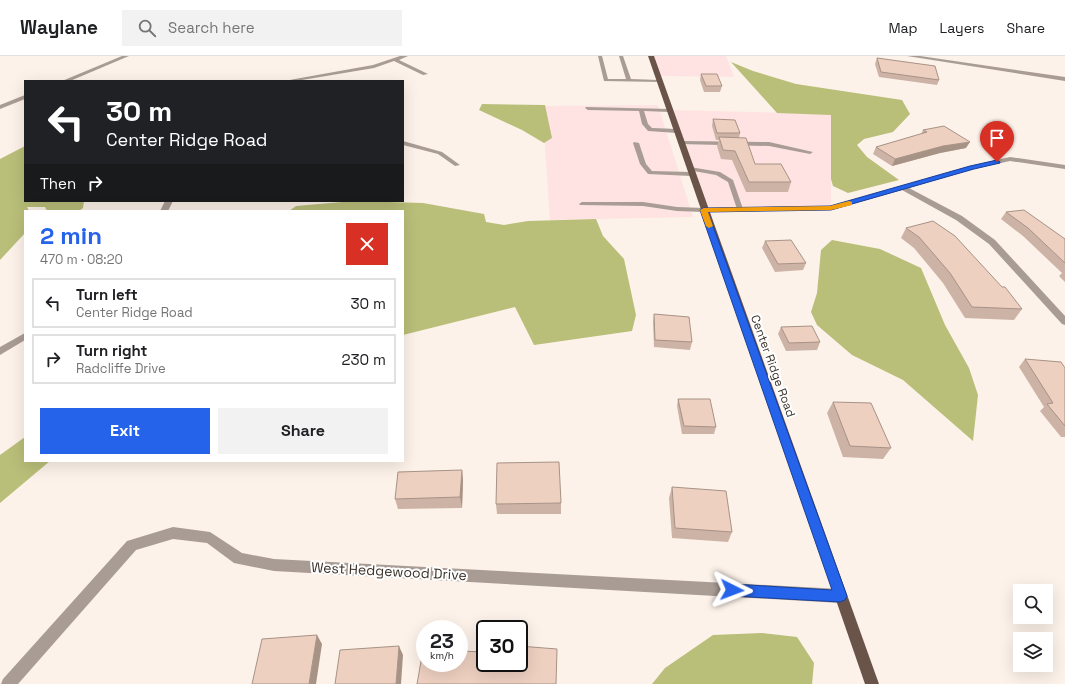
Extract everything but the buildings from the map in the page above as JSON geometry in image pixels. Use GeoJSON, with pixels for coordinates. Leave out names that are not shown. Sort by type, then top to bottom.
{"type":"FeatureCollection","features":[{"type":"Feature","properties":{"kind":"main road","name":"Center Ridge Road"},"geometry":{"type":"LineString","coordinates":[[651,56],[690,172],[872,684]]}},
{"type":"Feature","properties":{"kind":"street"},"geometry":{"type":"LineString","coordinates":[[67,80],[126,56]]}},
{"type":"Feature","properties":{"kind":"street"},"geometry":{"type":"LineString","coordinates":[[293,80],[374,66],[405,56]]}},
{"type":"Feature","properties":{"kind":"street"},"geometry":{"type":"LineString","coordinates":[[910,56],[1065,79]]}},
{"type":"Feature","properties":{"kind":"street"},"geometry":{"type":"LineString","coordinates":[[394,60],[425,74]]}},
{"type":"Feature","properties":{"kind":"street"},"geometry":{"type":"LineString","coordinates":[[0,107],[24,97]]}},
{"type":"Feature","properties":{"kind":"street"},"geometry":{"type":"LineString","coordinates":[[404,143],[440,153],[457,165]]}},
{"type":"Feature","properties":{"kind":"street"},"geometry":{"type":"LineString","coordinates":[[704,210],[831,208],[972,167],[1010,159],[1065,167]]}},
{"type":"Feature","properties":{"kind":"street"},"geometry":{"type":"LineString","coordinates":[[904,188],[959,218],[992,242],[1064,319]]}},
{"type":"Feature","properties":{"kind":"street"},"geometry":{"type":"LineString","coordinates":[[0,352],[24,337]]}},
{"type":"Feature","properties":{"kind":"street","name":"West Hedgewood Drive"},"geometry":{"type":"LineString","coordinates":[[8,684],[132,546],[173,533],[210,538],[239,559],[274,565],[840,596]]}},
{"type":"Feature","properties":{"kind":"lane"},"geometry":{"type":"LineString","coordinates":[[600,56],[604,79],[614,81],[659,81]]}},
{"type":"Feature","properties":{"kind":"lane"},"geometry":{"type":"LineString","coordinates":[[621,56],[629,81]]}},
{"type":"Feature","properties":{"kind":"lane"},"geometry":{"type":"LineString","coordinates":[[588,108],[669,110]]}},
{"type":"Feature","properties":{"kind":"lane"},"geometry":{"type":"LineString","coordinates":[[641,109],[645,124],[650,130],[677,132]]}},
{"type":"Feature","properties":{"kind":"lane"},"geometry":{"type":"LineString","coordinates":[[636,143],[643,164],[650,173],[718,173],[731,181],[740,209]]}},
{"type":"Feature","properties":{"kind":"lane"},"geometry":{"type":"LineString","coordinates":[[680,143],[768,144],[810,152]]}},
{"type":"Feature","properties":{"kind":"lane"},"geometry":{"type":"LineString","coordinates":[[582,204],[643,204],[677,209],[704,210]]}},
{"type":"Feature","properties":{"kind":"shaded area"},"geometry":{"type":"Polygon","coordinates":[[[651,56],[726,56],[734,77],[658,76],[651,56]]]}},
{"type":"Feature","properties":{"kind":"shaded area"},"geometry":{"type":"Polygon","coordinates":[[[658,105],[693,217],[550,220],[542,106],[658,105]]]}},
{"type":"Feature","properties":{"kind":"shaded area"},"geometry":{"type":"Polygon","coordinates":[[[669,110],[831,114],[831,208],[704,210],[669,110]]]}},
{"type":"Feature","properties":{"kind":"green space"},"geometry":{"type":"Polygon","coordinates":[[[731,62],[753,71],[796,84],[902,100],[910,114],[893,132],[864,139],[857,145],[867,157],[899,180],[848,193],[833,186],[831,179],[831,115],[777,113],[731,62]]]}},
{"type":"Feature","properties":{"kind":"green space"},"geometry":{"type":"Polygon","coordinates":[[[482,104],[545,105],[552,138],[544,143],[522,130],[479,110],[482,104]]]}},
{"type":"Feature","properties":{"kind":"green space"},"geometry":{"type":"Polygon","coordinates":[[[24,147],[24,202],[84,202],[83,208],[80,210],[46,210],[45,207],[27,207],[28,210],[24,210],[24,234],[0,260],[0,159],[24,147]]]}},
{"type":"Feature","properties":{"kind":"green space"},"geometry":{"type":"Polygon","coordinates":[[[342,202],[423,203],[484,214],[486,222],[504,225],[528,221],[596,219],[603,236],[624,259],[636,315],[632,331],[534,345],[515,307],[404,335],[404,210],[290,210],[296,206],[342,202]]]}},
{"type":"Feature","properties":{"kind":"green space"},"geometry":{"type":"Polygon","coordinates":[[[832,240],[880,249],[921,268],[945,325],[969,368],[978,395],[973,441],[903,380],[852,355],[817,325],[811,312],[817,293],[821,250],[832,240]]]}},
{"type":"Feature","properties":{"kind":"green space"},"geometry":{"type":"Polygon","coordinates":[[[24,438],[24,462],[49,462],[0,503],[0,455],[24,438]]]}},
{"type":"Feature","properties":{"kind":"green space"},"geometry":{"type":"Polygon","coordinates":[[[762,633],[797,637],[814,663],[812,684],[652,684],[665,668],[713,635],[762,633]]]}},
{"type":"Feature","properties":{"kind":"slow traffic"},"geometry":{"type":"LineString","coordinates":[[709,226],[704,210],[831,208],[849,203]]}},
{"type":"Feature","properties":{"kind":"route"},"geometry":{"type":"LineString","coordinates":[[732,590],[840,596],[704,210],[831,208],[972,167],[997,162]]}}]}
